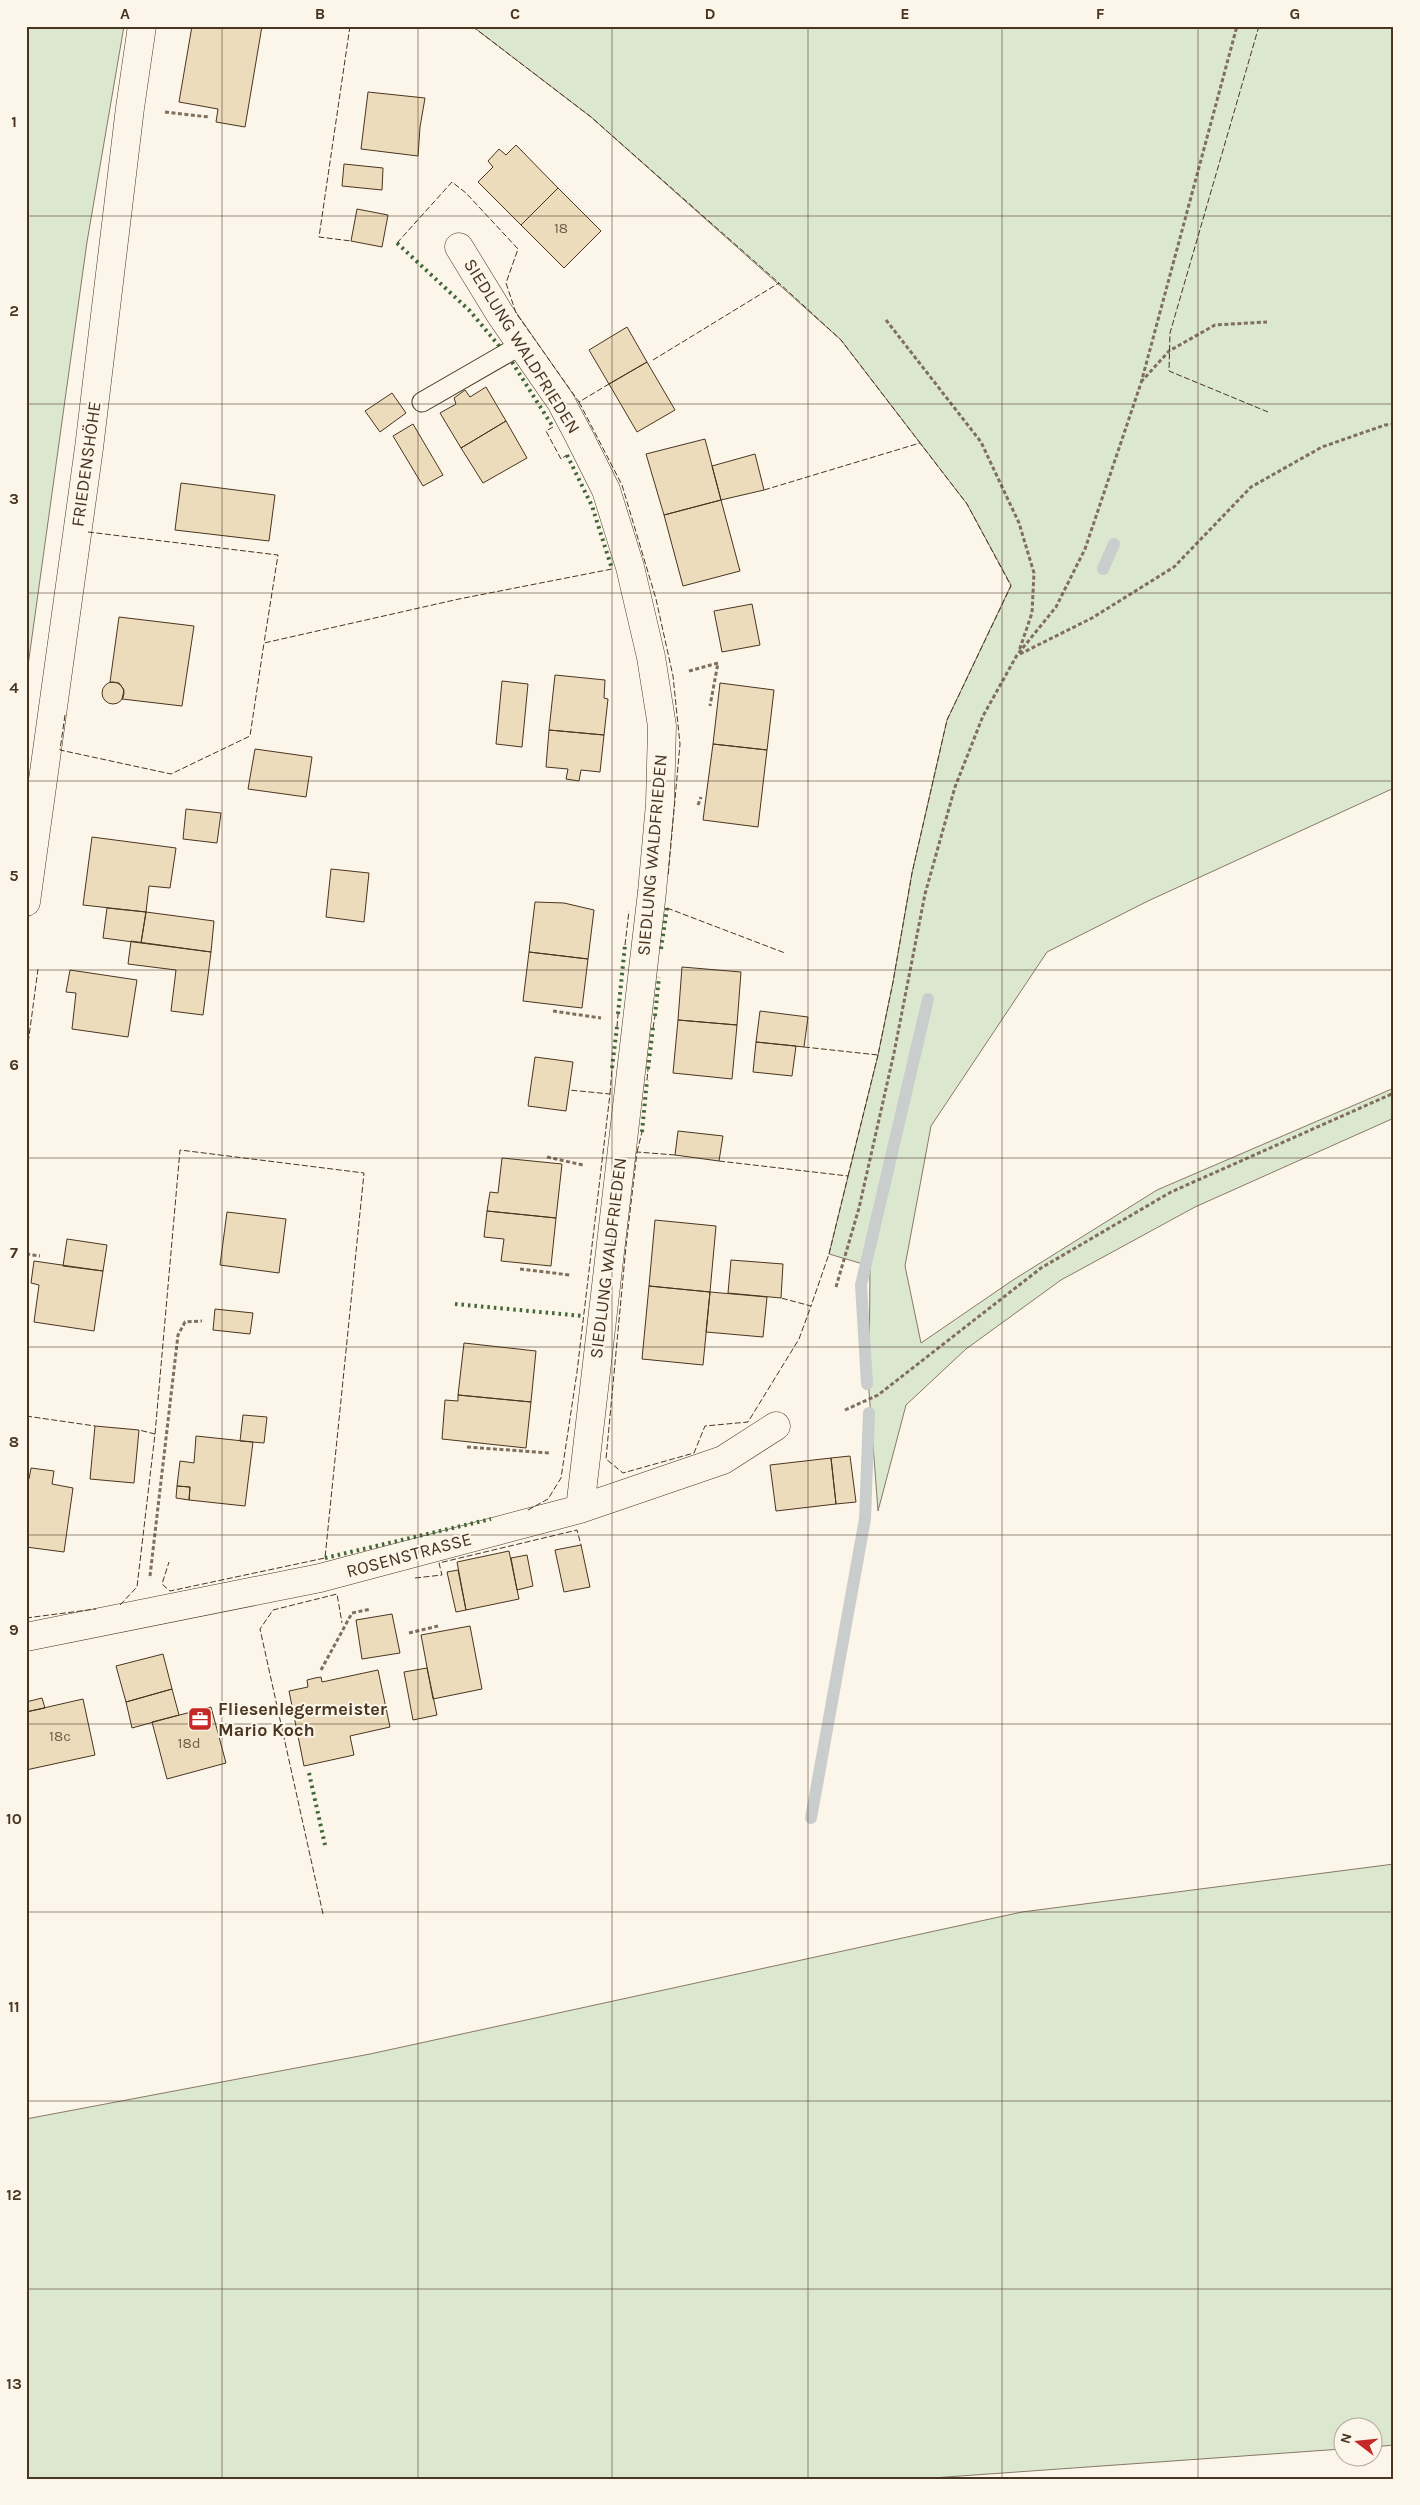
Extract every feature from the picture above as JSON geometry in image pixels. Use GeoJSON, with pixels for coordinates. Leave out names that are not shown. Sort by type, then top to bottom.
{"type":"FeatureCollection","features":[{"type":"Feature","properties":{"kind":"street","name":"FRIEDENSHÖHE"},"geometry":{"type":"LineString","coordinates":[[26,902],[89,448],[130,108],[142,26]]}},
{"type":"Feature","properties":{"kind":"street","name":"SIEDLUNG WALDFRIEDEN"},"geometry":{"type":"LineString","coordinates":[[459,246],[521,345],[560,402],[606,490],[630,567],[651,657],[662,726],[660,804],[652,892],[580,1509]]}},
{"type":"Feature","properties":{"kind":"street","name":"ROSENSTRASSE"},"geometry":{"type":"LineString","coordinates":[[26,1637],[320,1578],[580,1509],[723,1460],[776,1426]]}},
{"type":"Feature","properties":{"kind":"lane"},"geometry":{"type":"LineString","coordinates":[[422,402],[521,345]]}},
{"type":"Feature","properties":{"kind":"path"},"geometry":{"type":"LineString","coordinates":[[836,1287],[859,1208],[894,1053],[925,894],[955,787],[983,716],[1018,655],[1056,607],[1085,549],[1141,382],[1237,26]]}},
{"type":"Feature","properties":{"kind":"path"},"geometry":{"type":"LineString","coordinates":[[130,108],[209,117]]}},
{"type":"Feature","properties":{"kind":"path"},"geometry":{"type":"LineString","coordinates":[[886,320],[981,442],[1019,523],[1034,573],[1032,614],[1018,655]]}},
{"type":"Feature","properties":{"kind":"path"},"geometry":{"type":"LineString","coordinates":[[1141,382],[1169,351],[1215,325],[1267,322]]}},
{"type":"Feature","properties":{"kind":"path"},"geometry":{"type":"LineString","coordinates":[[1018,655],[1092,618],[1174,568],[1251,487],[1322,447],[1385,425],[1394,424]]}},
{"type":"Feature","properties":{"kind":"path"},"geometry":{"type":"LineString","coordinates":[[682,674],[718,663],[710,706]]}},
{"type":"Feature","properties":{"kind":"path"},"geometry":{"type":"LineString","coordinates":[[553,1012],[609,1019]]}},
{"type":"Feature","properties":{"kind":"path"},"geometry":{"type":"LineString","coordinates":[[845,1410],[878,1395],[1041,1268],[1171,1192],[1394,1093]]}},
{"type":"Feature","properties":{"kind":"path"},"geometry":{"type":"LineString","coordinates":[[547,1156],[590,1167]]}},
{"type":"Feature","properties":{"kind":"path"},"geometry":{"type":"LineString","coordinates":[[26,1254],[40,1256]]}},
{"type":"Feature","properties":{"kind":"path"},"geometry":{"type":"LineString","coordinates":[[520,1269],[578,1276]]}},
{"type":"Feature","properties":{"kind":"path"},"geometry":{"type":"LineString","coordinates":[[150,1579],[178,1335],[185,1322],[202,1321]]}},
{"type":"Feature","properties":{"kind":"path"},"geometry":{"type":"LineString","coordinates":[[467,1447],[556,1453]]}},
{"type":"Feature","properties":{"kind":"path"},"geometry":{"type":"LineString","coordinates":[[321,1670],[352,1614],[371,1609]]}},
{"type":"Feature","properties":{"kind":"path"},"geometry":{"type":"LineString","coordinates":[[409,1632],[438,1626]]}},
{"type":"Feature","properties":{"kind":"green space"},"geometry":{"type":"Polygon","coordinates":[[[26,26],[124,26],[87,242],[26,680],[26,26]]]}},
{"type":"Feature","properties":{"kind":"green space"},"geometry":{"type":"Polygon","coordinates":[[[472,26],[1394,26],[1394,788],[1148,901],[1047,952],[931,1126],[905,1266],[921,1343],[1013,1280],[1157,1190],[1394,1088],[1394,1118],[1195,1207],[1061,1280],[966,1349],[906,1405],[878,1511],[869,1391],[870,1266],[829,1254],[878,1055],[912,873],[947,720],[1011,585],[967,504],[841,340],[591,117],[472,26]]]}},
{"type":"Feature","properties":{"kind":"green space"},"geometry":{"type":"Polygon","coordinates":[[[1394,1864],[1394,2445],[1382,2446],[1382,2418],[1332,2418],[1332,2450],[918,2479],[26,2479],[26,2119],[370,2054],[1022,1912],[1394,1864]]]}},
{"type":"Feature","properties":{"kind":"building"},"geometry":{"type":"Polygon","coordinates":[[[192,26],[262,26],[245,127],[216,122],[218,109],[179,102],[192,26]]]}},
{"type":"Feature","properties":{"kind":"building"},"geometry":{"type":"Polygon","coordinates":[[[368,92],[425,98],[418,156],[361,149],[368,92]]]}},
{"type":"Feature","properties":{"kind":"building"},"geometry":{"type":"Polygon","coordinates":[[[516,145],[558,188],[521,225],[478,182],[493,167],[488,161],[499,149],[506,155],[516,145]]]}},
{"type":"Feature","properties":{"kind":"building"},"geometry":{"type":"Polygon","coordinates":[[[344,164],[383,168],[382,190],[342,186],[344,164]]]}},
{"type":"Feature","properties":{"kind":"building"},"geometry":{"type":"Polygon","coordinates":[[[558,188],[601,231],[564,268],[521,225],[558,188]]]}},
{"type":"Feature","properties":{"kind":"building"},"geometry":{"type":"Polygon","coordinates":[[[357,209],[388,215],[382,247],[351,241],[357,209]]]}},
{"type":"Feature","properties":{"kind":"building"},"geometry":{"type":"Polygon","coordinates":[[[627,327],[647,362],[609,384],[589,350],[627,327]]]}},
{"type":"Feature","properties":{"kind":"building"},"geometry":{"type":"Polygon","coordinates":[[[647,362],[675,410],[637,432],[609,384],[647,362]]]}},
{"type":"Feature","properties":{"kind":"building"},"geometry":{"type":"Polygon","coordinates":[[[486,387],[506,421],[461,448],[440,413],[456,404],[454,398],[465,390],[470,397],[486,387]]]}},
{"type":"Feature","properties":{"kind":"building"},"geometry":{"type":"Polygon","coordinates":[[[392,393],[406,413],[380,432],[365,411],[392,393]]]}},
{"type":"Feature","properties":{"kind":"building"},"geometry":{"type":"Polygon","coordinates":[[[506,421],[527,458],[483,483],[461,448],[506,421]]]}},
{"type":"Feature","properties":{"kind":"building"},"geometry":{"type":"Polygon","coordinates":[[[413,424],[443,475],[423,486],[393,436],[413,424]]]}},
{"type":"Feature","properties":{"kind":"building"},"geometry":{"type":"Polygon","coordinates":[[[705,439],[721,500],[664,515],[646,454],[705,439]]]}},
{"type":"Feature","properties":{"kind":"building"},"geometry":{"type":"Polygon","coordinates":[[[755,454],[764,490],[721,500],[712,466],[755,454]]]}},
{"type":"Feature","properties":{"kind":"building"},"geometry":{"type":"Polygon","coordinates":[[[181,483],[275,495],[269,541],[175,530],[181,483]]]}},
{"type":"Feature","properties":{"kind":"building"},"geometry":{"type":"Polygon","coordinates":[[[721,500],[740,571],[683,586],[664,515],[721,500]]]}},
{"type":"Feature","properties":{"kind":"building"},"geometry":{"type":"Polygon","coordinates":[[[752,604],[760,645],[722,652],[714,611],[752,604]]]}},
{"type":"Feature","properties":{"kind":"building"},"geometry":{"type":"Polygon","coordinates":[[[119,617],[194,626],[182,706],[122,699],[124,690],[119,683],[110,682],[119,617]]]}},
{"type":"Feature","properties":{"kind":"building"},"geometry":{"type":"Polygon","coordinates":[[[555,675],[605,680],[604,698],[608,699],[604,735],[549,730],[555,675]]]}},
{"type":"Feature","properties":{"kind":"building"},"geometry":{"type":"Polygon","coordinates":[[[502,681],[528,684],[522,747],[496,744],[502,681]]]}},
{"type":"Feature","properties":{"kind":"building"},"geometry":{"type":"Polygon","coordinates":[[[113,682],[121,685],[124,693],[121,701],[113,704],[105,701],[102,693],[105,685],[113,682]]]}},
{"type":"Feature","properties":{"kind":"building"},"geometry":{"type":"Polygon","coordinates":[[[720,683],[774,690],[767,750],[713,744],[720,683]]]}},
{"type":"Feature","properties":{"kind":"building"},"geometry":{"type":"Polygon","coordinates":[[[549,730],[604,735],[600,772],[581,770],[579,781],[566,779],[568,769],[546,767],[549,730]]]}},
{"type":"Feature","properties":{"kind":"building"},"geometry":{"type":"Polygon","coordinates":[[[713,744],[767,750],[758,827],[703,820],[713,744]]]}},
{"type":"Feature","properties":{"kind":"building"},"geometry":{"type":"Polygon","coordinates":[[[255,749],[312,757],[306,797],[248,789],[255,749]]]}},
{"type":"Feature","properties":{"kind":"building"},"geometry":{"type":"Polygon","coordinates":[[[186,809],[221,813],[217,843],[183,839],[186,809]]]}},
{"type":"Feature","properties":{"kind":"building"},"geometry":{"type":"Polygon","coordinates":[[[92,837],[176,848],[170,888],[149,886],[146,912],[83,905],[92,837]]]}},
{"type":"Feature","properties":{"kind":"building"},"geometry":{"type":"Polygon","coordinates":[[[331,869],[369,873],[364,922],[326,917],[331,869]]]}},
{"type":"Feature","properties":{"kind":"building"},"geometry":{"type":"Polygon","coordinates":[[[535,902],[564,903],[594,910],[588,959],[529,952],[535,902]]]}},
{"type":"Feature","properties":{"kind":"building"},"geometry":{"type":"Polygon","coordinates":[[[107,908],[146,912],[141,943],[103,938],[107,908]]]}},
{"type":"Feature","properties":{"kind":"building"},"geometry":{"type":"Polygon","coordinates":[[[146,912],[214,921],[211,952],[141,943],[146,912]]]}},
{"type":"Feature","properties":{"kind":"building"},"geometry":{"type":"Polygon","coordinates":[[[131,941],[211,952],[203,1015],[171,1011],[176,970],[128,964],[131,941]]]}},
{"type":"Feature","properties":{"kind":"building"},"geometry":{"type":"Polygon","coordinates":[[[529,952],[588,959],[582,1008],[523,1001],[529,952]]]}},
{"type":"Feature","properties":{"kind":"building"},"geometry":{"type":"Polygon","coordinates":[[[682,967],[741,972],[737,1025],[678,1020],[682,967]]]}},
{"type":"Feature","properties":{"kind":"building"},"geometry":{"type":"Polygon","coordinates":[[[70,970],[137,980],[128,1037],[72,1029],[76,993],[66,992],[70,970]]]}},
{"type":"Feature","properties":{"kind":"building"},"geometry":{"type":"Polygon","coordinates":[[[760,1011],[808,1017],[804,1047],[756,1042],[760,1011]]]}},
{"type":"Feature","properties":{"kind":"building"},"geometry":{"type":"Polygon","coordinates":[[[678,1020],[737,1025],[732,1079],[673,1073],[678,1020]]]}},
{"type":"Feature","properties":{"kind":"building"},"geometry":{"type":"Polygon","coordinates":[[[756,1042],[796,1046],[792,1076],[753,1072],[756,1042]]]}},
{"type":"Feature","properties":{"kind":"building"},"geometry":{"type":"Polygon","coordinates":[[[535,1057],[573,1062],[566,1111],[528,1106],[535,1057]]]}},
{"type":"Feature","properties":{"kind":"building"},"geometry":{"type":"Polygon","coordinates":[[[678,1131],[723,1136],[719,1161],[675,1155],[678,1131]]]}},
{"type":"Feature","properties":{"kind":"building"},"geometry":{"type":"Polygon","coordinates":[[[502,1158],[562,1164],[556,1218],[487,1211],[490,1192],[498,1193],[502,1158]]]}},
{"type":"Feature","properties":{"kind":"building"},"geometry":{"type":"Polygon","coordinates":[[[487,1211],[556,1218],[551,1266],[501,1261],[504,1239],[484,1237],[487,1211]]]}},
{"type":"Feature","properties":{"kind":"building"},"geometry":{"type":"Polygon","coordinates":[[[227,1212],[286,1219],[279,1273],[220,1265],[227,1212]]]}},
{"type":"Feature","properties":{"kind":"building"},"geometry":{"type":"Polygon","coordinates":[[[655,1220],[716,1226],[710,1292],[649,1286],[655,1220]]]}},
{"type":"Feature","properties":{"kind":"building"},"geometry":{"type":"Polygon","coordinates":[[[67,1239],[107,1245],[103,1271],[63,1266],[67,1239]]]}},
{"type":"Feature","properties":{"kind":"building"},"geometry":{"type":"Polygon","coordinates":[[[731,1260],[783,1264],[781,1298],[728,1293],[731,1260]]]}},
{"type":"Feature","properties":{"kind":"building"},"geometry":{"type":"Polygon","coordinates":[[[34,1261],[103,1271],[94,1331],[34,1322],[39,1285],[31,1283],[34,1261]]]}},
{"type":"Feature","properties":{"kind":"building"},"geometry":{"type":"Polygon","coordinates":[[[649,1286],[710,1292],[703,1365],[642,1359],[649,1286]]]}},
{"type":"Feature","properties":{"kind":"building"},"geometry":{"type":"Polygon","coordinates":[[[710,1292],[767,1297],[763,1337],[706,1332],[710,1292]]]}},
{"type":"Feature","properties":{"kind":"building"},"geometry":{"type":"Polygon","coordinates":[[[215,1309],[253,1313],[250,1334],[213,1330],[215,1309]]]}},
{"type":"Feature","properties":{"kind":"building"},"geometry":{"type":"Polygon","coordinates":[[[464,1343],[536,1351],[531,1402],[458,1395],[464,1343]]]}},
{"type":"Feature","properties":{"kind":"building"},"geometry":{"type":"Polygon","coordinates":[[[458,1395],[531,1402],[526,1448],[442,1439],[445,1400],[458,1401],[458,1395]]]}},
{"type":"Feature","properties":{"kind":"building"},"geometry":{"type":"Polygon","coordinates":[[[243,1415],[267,1417],[264,1443],[240,1441],[243,1415]]]}},
{"type":"Feature","properties":{"kind":"building"},"geometry":{"type":"Polygon","coordinates":[[[95,1426],[139,1430],[134,1483],[90,1479],[95,1426]]]}},
{"type":"Feature","properties":{"kind":"building"},"geometry":{"type":"Polygon","coordinates":[[[196,1436],[253,1442],[245,1506],[189,1500],[190,1487],[177,1486],[180,1461],[194,1463],[196,1436]]]}},
{"type":"Feature","properties":{"kind":"building"},"geometry":{"type":"Polygon","coordinates":[[[850,1456],[856,1502],[836,1504],[831,1458],[850,1456]]]}},
{"type":"Feature","properties":{"kind":"building"},"geometry":{"type":"Polygon","coordinates":[[[831,1458],[836,1504],[776,1511],[770,1465],[831,1458]]]}},
{"type":"Feature","properties":{"kind":"building"},"geometry":{"type":"Polygon","coordinates":[[[31,1468],[54,1471],[52,1484],[73,1488],[64,1552],[26,1547],[26,1479],[29,1479],[31,1468]]]}},
{"type":"Feature","properties":{"kind":"building"},"geometry":{"type":"Polygon","coordinates":[[[177,1486],[190,1487],[189,1500],[176,1498],[177,1486]]]}},
{"type":"Feature","properties":{"kind":"building"},"geometry":{"type":"Polygon","coordinates":[[[581,1545],[590,1587],[564,1592],[555,1550],[581,1545]]]}},
{"type":"Feature","properties":{"kind":"building"},"geometry":{"type":"Polygon","coordinates":[[[509,1551],[519,1599],[466,1610],[457,1562],[509,1551]]]}},
{"type":"Feature","properties":{"kind":"building"},"geometry":{"type":"Polygon","coordinates":[[[527,1555],[533,1586],[517,1590],[511,1558],[527,1555]]]}},
{"type":"Feature","properties":{"kind":"building"},"geometry":{"type":"Polygon","coordinates":[[[458,1570],[466,1610],[456,1612],[447,1572],[458,1570]]]}},
{"type":"Feature","properties":{"kind":"building"},"geometry":{"type":"Polygon","coordinates":[[[392,1614],[400,1653],[362,1659],[356,1620],[392,1614]]]}},
{"type":"Feature","properties":{"kind":"building"},"geometry":{"type":"Polygon","coordinates":[[[470,1626],[482,1689],[433,1699],[421,1635],[470,1626]]]}},
{"type":"Feature","properties":{"kind":"building"},"geometry":{"type":"Polygon","coordinates":[[[163,1654],[172,1689],[126,1702],[116,1666],[163,1654]]]}},
{"type":"Feature","properties":{"kind":"building"},"geometry":{"type":"Polygon","coordinates":[[[427,1668],[437,1715],[413,1720],[404,1672],[427,1668]]]}},
{"type":"Feature","properties":{"kind":"building"},"geometry":{"type":"Polygon","coordinates":[[[378,1670],[390,1727],[350,1736],[354,1755],[304,1766],[289,1691],[308,1687],[307,1680],[315,1678],[321,1677],[322,1682],[378,1670]]]}},
{"type":"Feature","properties":{"kind":"building"},"geometry":{"type":"Polygon","coordinates":[[[172,1689],[179,1715],[132,1728],[126,1702],[172,1689]]]}},
{"type":"Feature","properties":{"kind":"building"},"geometry":{"type":"Polygon","coordinates":[[[42,1698],[45,1708],[26,1712],[26,1702],[42,1698]]]}},
{"type":"Feature","properties":{"kind":"building"},"geometry":{"type":"Polygon","coordinates":[[[83,1699],[95,1755],[26,1770],[26,1712],[83,1699]]]}},
{"type":"Feature","properties":{"kind":"building"},"geometry":{"type":"Polygon","coordinates":[[[211,1707],[226,1763],[167,1779],[152,1722],[211,1707]]]}},
{"type":"Feature","properties":{"kind":"waterway"},"geometry":{"type":"LineString","coordinates":[[1103,569],[1114,544]]}},
{"type":"Feature","properties":{"kind":"waterway"},"geometry":{"type":"LineString","coordinates":[[867,1384],[861,1285],[928,999]]}},
{"type":"Feature","properties":{"kind":"waterway"},"geometry":{"type":"LineString","coordinates":[[811,1818],[865,1519],[869,1413]]}},
{"type":"Feature","properties":{"kind":"hedge"},"geometry":{"type":"LineString","coordinates":[[397,243],[470,311],[500,347]]}},
{"type":"Feature","properties":{"kind":"hedge"},"geometry":{"type":"LineString","coordinates":[[512,362],[553,427]]}},
{"type":"Feature","properties":{"kind":"hedge"},"geometry":{"type":"LineString","coordinates":[[567,455],[592,506],[612,569]]}},
{"type":"Feature","properties":{"kind":"hedge"},"geometry":{"type":"LineString","coordinates":[[661,949],[667,908]]}},
{"type":"Feature","properties":{"kind":"hedge"},"geometry":{"type":"LineString","coordinates":[[618,1014],[625,945]]}},
{"type":"Feature","properties":{"kind":"hedge"},"geometry":{"type":"LineString","coordinates":[[655,1016],[659,977]]}},
{"type":"Feature","properties":{"kind":"hedge"},"geometry":{"type":"LineString","coordinates":[[612,1068],[617,1027]]}},
{"type":"Feature","properties":{"kind":"hedge"},"geometry":{"type":"LineString","coordinates":[[648,1069],[653,1028]]}},
{"type":"Feature","properties":{"kind":"hedge"},"geometry":{"type":"LineString","coordinates":[[642,1132],[647,1080]]}},
{"type":"Feature","properties":{"kind":"hedge"},"geometry":{"type":"LineString","coordinates":[[455,1304],[583,1316]]}},
{"type":"Feature","properties":{"kind":"hedge"},"geometry":{"type":"LineString","coordinates":[[325,1558],[491,1519]]}},
{"type":"Feature","properties":{"kind":"hedge"},"geometry":{"type":"LineString","coordinates":[[309,1773],[325,1845]]}},
{"type":"Feature","properties":{"kind":"fence"},"geometry":{"type":"LineString","coordinates":[[350,26],[319,237],[351,241]]}},
{"type":"Feature","properties":{"kind":"fence"},"geometry":{"type":"LineString","coordinates":[[472,26],[591,117],[779,283]]}},
{"type":"Feature","properties":{"kind":"fence"},"geometry":{"type":"LineString","coordinates":[[1259,26],[1170,333],[1169,371],[1268,412]]}},
{"type":"Feature","properties":{"kind":"fence"},"geometry":{"type":"LineString","coordinates":[[397,243],[452,182],[466,193],[518,249],[506,283],[516,313],[579,402],[609,384]]}},
{"type":"Feature","properties":{"kind":"fence"},"geometry":{"type":"LineString","coordinates":[[653,360],[779,283],[841,340],[920,443],[764,490]]}},
{"type":"Feature","properties":{"kind":"fence"},"geometry":{"type":"LineString","coordinates":[[579,402],[622,485],[656,599],[673,676],[680,744],[668,877]]}},
{"type":"Feature","properties":{"kind":"fence"},"geometry":{"type":"LineString","coordinates":[[553,427],[546,431],[561,459],[567,455]]}},
{"type":"Feature","properties":{"kind":"fence"},"geometry":{"type":"LineString","coordinates":[[804,1047],[878,1055],[912,873],[947,720],[1011,586],[967,504],[920,443]]}},
{"type":"Feature","properties":{"kind":"fence"},"geometry":{"type":"LineString","coordinates":[[88,532],[278,555],[264,643]]}},
{"type":"Feature","properties":{"kind":"fence"},"geometry":{"type":"LineString","coordinates":[[65,715],[60,750],[171,774],[250,736],[264,643],[459,599],[612,569]]}},
{"type":"Feature","properties":{"kind":"fence"},"geometry":{"type":"LineString","coordinates":[[667,908],[785,953]]}},
{"type":"Feature","properties":{"kind":"fence"},"geometry":{"type":"LineString","coordinates":[[625,945],[629,911]]}},
{"type":"Feature","properties":{"kind":"fence"},"geometry":{"type":"LineString","coordinates":[[26,1059],[38,969]]}},
{"type":"Feature","properties":{"kind":"fence"},"geometry":{"type":"LineString","coordinates":[[617,1027],[618,1014]]}},
{"type":"Feature","properties":{"kind":"fence"},"geometry":{"type":"LineString","coordinates":[[653,1028],[655,1016]]}},
{"type":"Feature","properties":{"kind":"fence"},"geometry":{"type":"LineString","coordinates":[[848,1176],[878,1055]]}},
{"type":"Feature","properties":{"kind":"fence"},"geometry":{"type":"LineString","coordinates":[[610,1094],[612,1068]]}},
{"type":"Feature","properties":{"kind":"fence"},"geometry":{"type":"LineString","coordinates":[[647,1080],[648,1069]]}},
{"type":"Feature","properties":{"kind":"fence"},"geometry":{"type":"LineString","coordinates":[[528,1510],[548,1499],[561,1478],[577,1372],[610,1094],[569,1090]]}},
{"type":"Feature","properties":{"kind":"fence"},"geometry":{"type":"LineString","coordinates":[[637,1152],[642,1132]]}},
{"type":"Feature","properties":{"kind":"fence"},"geometry":{"type":"LineString","coordinates":[[155,1434],[180,1150],[364,1173],[325,1558],[170,1591],[162,1584],[169,1562]]}},
{"type":"Feature","properties":{"kind":"fence"},"geometry":{"type":"LineString","coordinates":[[675,1155],[637,1152],[626,1246],[606,1459],[623,1473],[694,1453],[705,1426],[748,1422],[799,1339],[811,1306],[781,1298]]}},
{"type":"Feature","properties":{"kind":"fence"},"geometry":{"type":"LineString","coordinates":[[719,1161],[848,1176],[829,1254],[811,1306]]}},
{"type":"Feature","properties":{"kind":"fence"},"geometry":{"type":"LineString","coordinates":[[26,1416],[95,1426]]}},
{"type":"Feature","properties":{"kind":"fence"},"geometry":{"type":"LineString","coordinates":[[120,1605],[137,1587],[155,1434],[139,1430]]}},
{"type":"Feature","properties":{"kind":"fence"},"geometry":{"type":"LineString","coordinates":[[415,1578],[442,1575],[439,1563],[577,1530],[581,1545]]}},
{"type":"Feature","properties":{"kind":"fence"},"geometry":{"type":"LineString","coordinates":[[323,1914],[260,1629],[273,1610],[337,1594],[342,1623]]}},
{"type":"Feature","properties":{"kind":"fence"},"geometry":{"type":"LineString","coordinates":[[26,1618],[96,1609]]}},
{"type":"Feature","properties":{"kind":"place","name":"Fliesenlegermeister Mario Koch"},"geometry":{"type":"Point","coordinates":[200,1719]}}]}
